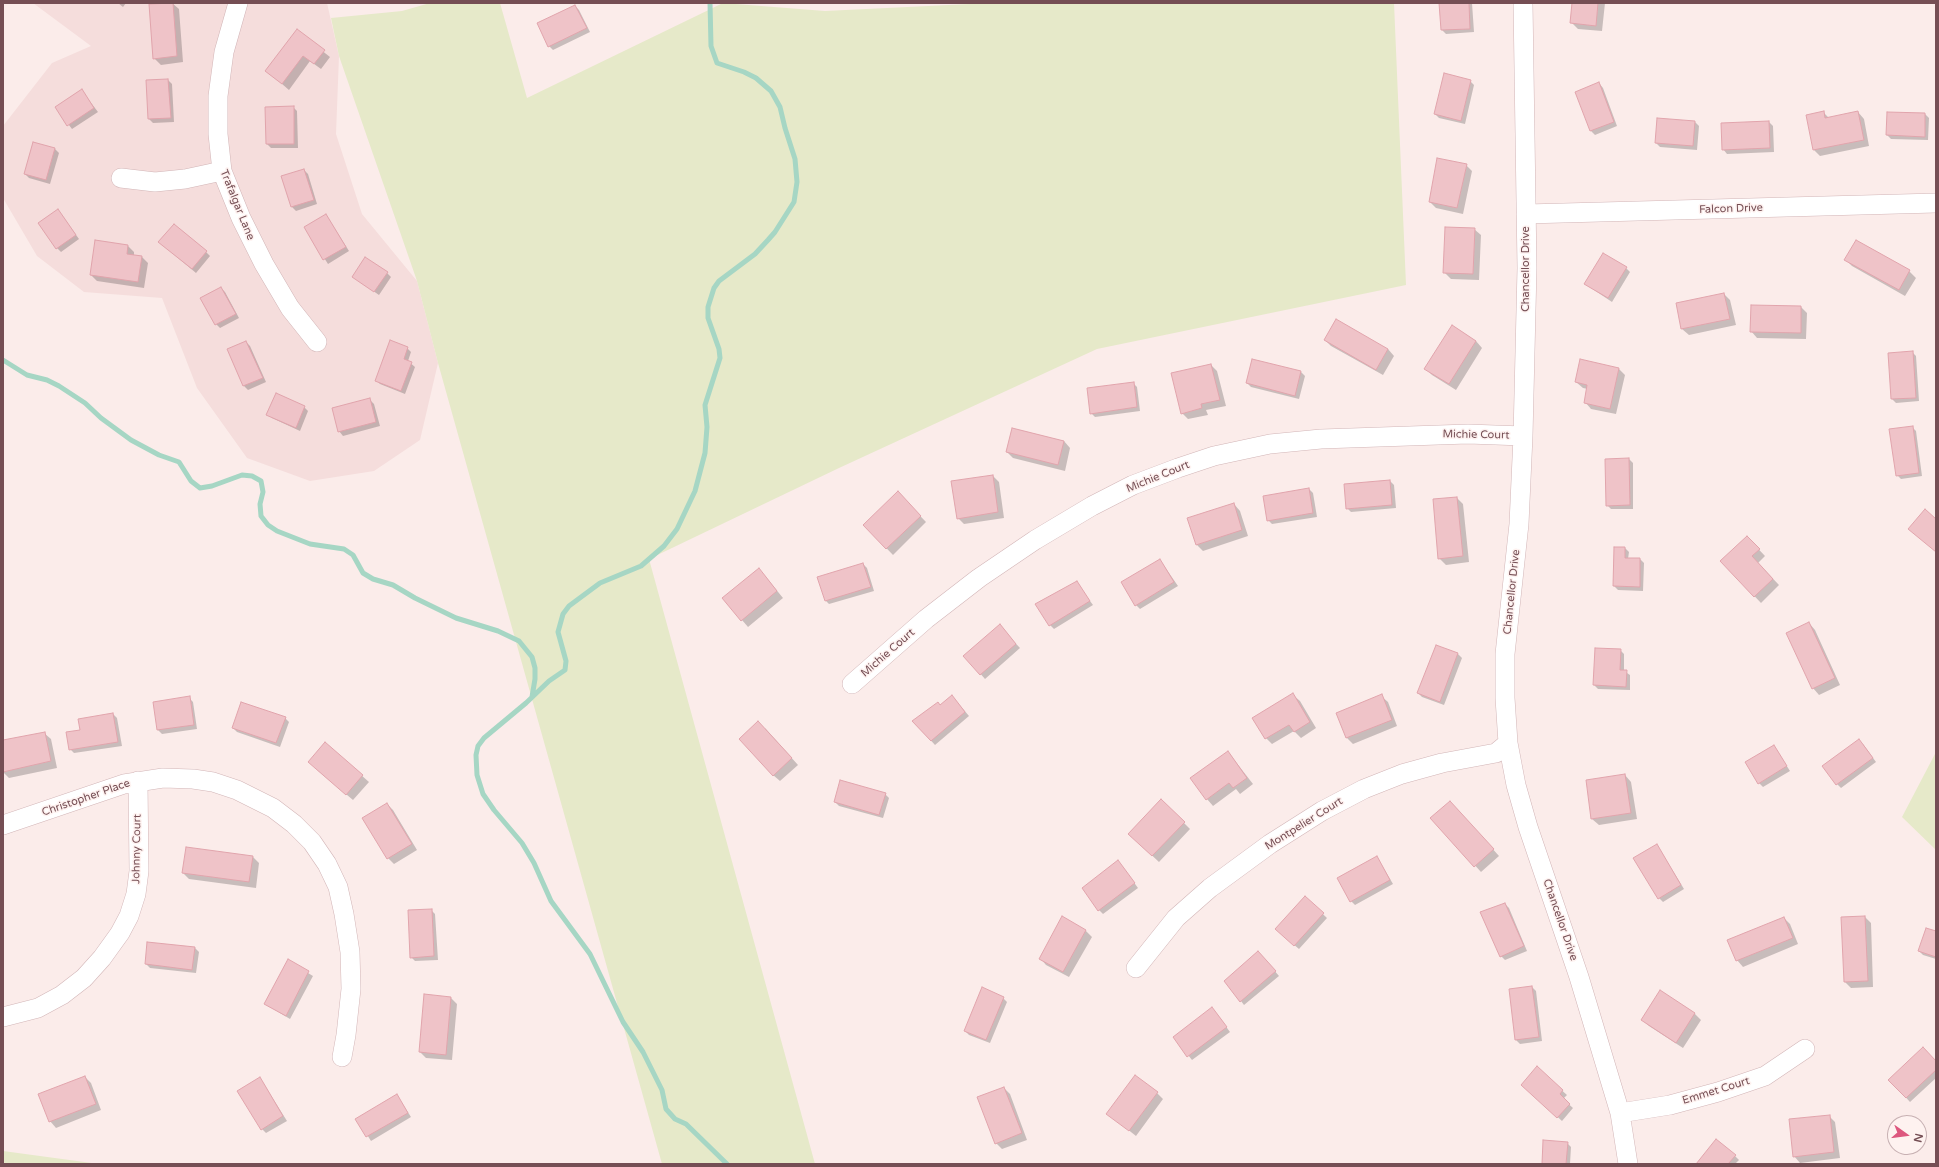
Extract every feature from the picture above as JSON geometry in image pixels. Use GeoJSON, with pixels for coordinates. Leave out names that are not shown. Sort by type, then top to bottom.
{"type":"FeatureCollection","features":[{"type":"Feature","properties":{"kind":"street","name":"Trafalgar Lane"},"geometry":{"type":"LineString","coordinates":[[238,3],[224,52],[218,96],[218,134],[222,171],[241,218],[264,264],[290,308],[317,342]]}},
{"type":"Feature","properties":{"kind":"street","name":"Chancellor Drive"},"geometry":{"type":"LineString","coordinates":[[1523,3],[1527,268],[1523,436],[1519,524],[1505,654],[1505,698],[1508,743],[1516,785],[1528,827],[1579,977],[1620,1113],[1628,1164]]}},
{"type":"Feature","properties":{"kind":"street"},"geometry":{"type":"LineString","coordinates":[[121,178],[155,182],[185,179],[222,171]]}},
{"type":"Feature","properties":{"kind":"street","name":"Falcon Drive"},"geometry":{"type":"LineString","coordinates":[[1526,214],[1936,203]]}},
{"type":"Feature","properties":{"kind":"street","name":"Michie Court"},"geometry":{"type":"LineString","coordinates":[[852,684],[926,619],[979,578],[1035,540],[1120,492],[1178,468],[1214,456],[1270,444],[1322,439],[1461,434],[1523,436]]}},
{"type":"Feature","properties":{"kind":"street","name":"Montpelier Court"},"geometry":{"type":"LineString","coordinates":[[1136,968],[1176,918],[1210,888],[1270,844],[1322,811],[1364,788],[1402,774],[1442,763],[1496,753],[1508,743]]}},
{"type":"Feature","properties":{"kind":"street","name":"Christopher Place"},"geometry":{"type":"LineString","coordinates":[[3,825],[138,781],[163,778],[194,779],[213,782],[237,790],[274,808],[294,824],[312,842],[327,864],[338,887],[350,952],[351,989],[342,1057]]}},
{"type":"Feature","properties":{"kind":"street","name":"Johnny Court"},"geometry":{"type":"LineString","coordinates":[[3,1017],[38,1008],[62,995],[84,978],[102,958],[120,933],[129,916],[136,894],[139,871],[138,781]]}},
{"type":"Feature","properties":{"kind":"street","name":"Emmet Court"},"geometry":{"type":"LineString","coordinates":[[1620,1113],[1670,1105],[1718,1092],[1764,1076],[1805,1049]]}},
{"type":"Feature","properties":{"kind":"shaded area"},"geometry":{"type":"Polygon","coordinates":[[[33,3],[327,3],[339,56],[336,134],[362,214],[417,281],[438,363],[420,440],[374,471],[310,481],[247,458],[197,388],[162,298],[84,292],[37,256],[3,198],[3,126],[52,63],[91,46],[33,3]]]}},
{"type":"Feature","properties":{"kind":"green space"},"geometry":{"type":"Polygon","coordinates":[[[430,3],[500,3],[527,98],[723,3],[825,11],[990,3],[1394,3],[1406,285],[1097,349],[839,468],[649,559],[815,1164],[662,1164],[438,363],[417,281],[339,56],[331,18],[402,11],[430,3]]]}},
{"type":"Feature","properties":{"kind":"green space"},"geometry":{"type":"Polygon","coordinates":[[[1936,752],[1936,850],[1902,817],[1936,752]]]}},
{"type":"Feature","properties":{"kind":"green space"},"geometry":{"type":"Polygon","coordinates":[[[3,1151],[99,1164],[3,1164],[3,1151]]]}},
{"type":"Feature","properties":{"kind":"building"},"geometry":{"type":"Polygon","coordinates":[[[173,3],[177,56],[153,59],[149,4],[173,3]]]}},
{"type":"Feature","properties":{"kind":"building"},"geometry":{"type":"Polygon","coordinates":[[[1439,3],[1469,3],[1470,29],[1441,30],[1439,3]]]}},
{"type":"Feature","properties":{"kind":"building"},"geometry":{"type":"Polygon","coordinates":[[[1572,3],[1598,3],[1596,26],[1570,23],[1572,3]]]}},
{"type":"Feature","properties":{"kind":"building"},"geometry":{"type":"Polygon","coordinates":[[[575,5],[587,28],[548,47],[537,23],[575,5]]]}},
{"type":"Feature","properties":{"kind":"building"},"geometry":{"type":"Polygon","coordinates":[[[297,29],[325,50],[314,64],[303,56],[282,84],[265,71],[297,29]]]}},
{"type":"Feature","properties":{"kind":"building"},"geometry":{"type":"Polygon","coordinates":[[[1444,73],[1471,80],[1461,121],[1434,114],[1444,73]]]}},
{"type":"Feature","properties":{"kind":"building"},"geometry":{"type":"Polygon","coordinates":[[[168,79],[171,118],[148,119],[146,80],[168,79]]]}},
{"type":"Feature","properties":{"kind":"building"},"geometry":{"type":"Polygon","coordinates":[[[1599,82],[1614,122],[1590,131],[1575,92],[1599,82]]]}},
{"type":"Feature","properties":{"kind":"building"},"geometry":{"type":"Polygon","coordinates":[[[82,89],[94,108],[67,126],[55,107],[82,89]]]}},
{"type":"Feature","properties":{"kind":"building"},"geometry":{"type":"Polygon","coordinates":[[[294,106],[294,144],[266,144],[265,107],[294,106]]]}},
{"type":"Feature","properties":{"kind":"building"},"geometry":{"type":"Polygon","coordinates":[[[1824,111],[1825,118],[1858,111],[1864,140],[1813,150],[1806,115],[1824,111]]]}},
{"type":"Feature","properties":{"kind":"building"},"geometry":{"type":"Polygon","coordinates":[[[1887,112],[1925,113],[1925,137],[1886,135],[1887,112]]]}},
{"type":"Feature","properties":{"kind":"building"},"geometry":{"type":"Polygon","coordinates":[[[1657,118],[1695,121],[1693,146],[1655,143],[1657,118]]]}},
{"type":"Feature","properties":{"kind":"building"},"geometry":{"type":"Polygon","coordinates":[[[1769,121],[1770,148],[1722,150],[1721,123],[1769,121]]]}},
{"type":"Feature","properties":{"kind":"building"},"geometry":{"type":"Polygon","coordinates":[[[33,142],[55,148],[46,180],[24,174],[33,142]]]}},
{"type":"Feature","properties":{"kind":"building"},"geometry":{"type":"Polygon","coordinates":[[[1437,158],[1467,164],[1457,208],[1429,202],[1437,158]]]}},
{"type":"Feature","properties":{"kind":"building"},"geometry":{"type":"Polygon","coordinates":[[[304,169],[314,200],[291,207],[281,176],[304,169]]]}},
{"type":"Feature","properties":{"kind":"building"},"geometry":{"type":"Polygon","coordinates":[[[58,209],[76,235],[56,249],[38,223],[58,209]]]}},
{"type":"Feature","properties":{"kind":"building"},"geometry":{"type":"Polygon","coordinates":[[[326,214],[346,247],[323,260],[304,227],[326,214]]]}},
{"type":"Feature","properties":{"kind":"building"},"geometry":{"type":"Polygon","coordinates":[[[174,224],[207,251],[192,269],[158,242],[174,224]]]}},
{"type":"Feature","properties":{"kind":"building"},"geometry":{"type":"Polygon","coordinates":[[[1445,227],[1475,228],[1473,274],[1443,273],[1445,227]]]}},
{"type":"Feature","properties":{"kind":"building"},"geometry":{"type":"Polygon","coordinates":[[[95,240],[128,245],[127,254],[142,256],[138,282],[90,275],[95,240]]]}},
{"type":"Feature","properties":{"kind":"building"},"geometry":{"type":"Polygon","coordinates":[[[1856,240],[1910,270],[1899,290],[1844,260],[1856,240]]]}},
{"type":"Feature","properties":{"kind":"building"},"geometry":{"type":"Polygon","coordinates":[[[1603,253],[1627,267],[1608,298],[1584,284],[1603,253]]]}},
{"type":"Feature","properties":{"kind":"building"},"geometry":{"type":"Polygon","coordinates":[[[365,257],[388,272],[374,292],[352,277],[365,257]]]}},
{"type":"Feature","properties":{"kind":"building"},"geometry":{"type":"Polygon","coordinates":[[[221,287],[236,314],[215,325],[200,298],[221,287]]]}},
{"type":"Feature","properties":{"kind":"building"},"geometry":{"type":"Polygon","coordinates":[[[1724,293],[1730,319],[1681,329],[1676,303],[1724,293]]]}},
{"type":"Feature","properties":{"kind":"building"},"geometry":{"type":"Polygon","coordinates":[[[1751,305],[1801,306],[1801,333],[1750,332],[1751,305]]]}},
{"type":"Feature","properties":{"kind":"building"},"geometry":{"type":"Polygon","coordinates":[[[1336,319],[1388,349],[1376,370],[1324,340],[1336,319]]]}},
{"type":"Feature","properties":{"kind":"building"},"geometry":{"type":"Polygon","coordinates":[[[1452,325],[1476,341],[1449,384],[1424,369],[1452,325]]]}},
{"type":"Feature","properties":{"kind":"building"},"geometry":{"type":"Polygon","coordinates":[[[390,340],[408,347],[404,359],[412,362],[401,391],[375,381],[390,340]]]}},
{"type":"Feature","properties":{"kind":"building"},"geometry":{"type":"Polygon","coordinates":[[[246,341],[263,378],[243,386],[227,349],[246,341]]]}},
{"type":"Feature","properties":{"kind":"building"},"geometry":{"type":"Polygon","coordinates":[[[1913,351],[1916,398],[1891,399],[1888,353],[1913,351]]]}},
{"type":"Feature","properties":{"kind":"building"},"geometry":{"type":"Polygon","coordinates":[[[1252,359],[1301,371],[1295,396],[1246,383],[1252,359]]]}},
{"type":"Feature","properties":{"kind":"building"},"geometry":{"type":"Polygon","coordinates":[[[1580,359],[1619,368],[1610,409],[1584,403],[1587,385],[1575,382],[1580,359]]]}},
{"type":"Feature","properties":{"kind":"building"},"geometry":{"type":"Polygon","coordinates":[[[1211,364],[1220,400],[1201,404],[1202,408],[1181,414],[1171,373],[1211,364]]]}},
{"type":"Feature","properties":{"kind":"building"},"geometry":{"type":"Polygon","coordinates":[[[1134,382],[1137,407],[1090,414],[1087,388],[1134,382]]]}},
{"type":"Feature","properties":{"kind":"building"},"geometry":{"type":"Polygon","coordinates":[[[276,393],[305,406],[296,428],[266,415],[276,393]]]}},
{"type":"Feature","properties":{"kind":"building"},"geometry":{"type":"Polygon","coordinates":[[[370,398],[376,422],[338,432],[332,408],[370,398]]]}},
{"type":"Feature","properties":{"kind":"building"},"geometry":{"type":"Polygon","coordinates":[[[1913,426],[1919,473],[1896,476],[1889,429],[1913,426]]]}},
{"type":"Feature","properties":{"kind":"building"},"geometry":{"type":"Polygon","coordinates":[[[1012,428],[1064,441],[1058,465],[1006,452],[1012,428]]]}},
{"type":"Feature","properties":{"kind":"building"},"geometry":{"type":"Polygon","coordinates":[[[1629,458],[1630,505],[1606,506],[1605,459],[1629,458]]]}},
{"type":"Feature","properties":{"kind":"building"},"geometry":{"type":"Polygon","coordinates":[[[993,475],[998,512],[957,519],[951,481],[993,475]]]}},
{"type":"Feature","properties":{"kind":"building"},"geometry":{"type":"Polygon","coordinates":[[[1390,480],[1392,505],[1346,509],[1344,484],[1390,480]]]}},
{"type":"Feature","properties":{"kind":"building"},"geometry":{"type":"Polygon","coordinates":[[[1309,488],[1313,513],[1267,521],[1263,496],[1309,488]]]}},
{"type":"Feature","properties":{"kind":"building"},"geometry":{"type":"Polygon","coordinates":[[[898,491],[921,516],[886,549],[863,525],[898,491]]]}},
{"type":"Feature","properties":{"kind":"building"},"geometry":{"type":"Polygon","coordinates":[[[1457,497],[1463,556],[1438,559],[1433,499],[1457,497]]]}},
{"type":"Feature","properties":{"kind":"building"},"geometry":{"type":"Polygon","coordinates":[[[1234,503],[1242,530],[1196,545],[1187,518],[1234,503]]]}},
{"type":"Feature","properties":{"kind":"building"},"geometry":{"type":"Polygon","coordinates":[[[1925,509],[1936,519],[1936,552],[1908,529],[1925,509]]]}},
{"type":"Feature","properties":{"kind":"building"},"geometry":{"type":"Polygon","coordinates":[[[1747,536],[1760,549],[1752,556],[1773,579],[1754,597],[1720,561],[1747,536]]]}},
{"type":"Feature","properties":{"kind":"building"},"geometry":{"type":"Polygon","coordinates":[[[1614,547],[1625,547],[1625,558],[1640,558],[1640,587],[1613,586],[1614,547]]]}},
{"type":"Feature","properties":{"kind":"building"},"geometry":{"type":"Polygon","coordinates":[[[1160,559],[1174,582],[1135,606],[1121,582],[1160,559]]]}},
{"type":"Feature","properties":{"kind":"building"},"geometry":{"type":"Polygon","coordinates":[[[863,563],[871,587],[825,601],[817,577],[863,563]]]}},
{"type":"Feature","properties":{"kind":"building"},"geometry":{"type":"Polygon","coordinates":[[[759,568],[777,591],[741,621],[722,598],[759,568]]]}},
{"type":"Feature","properties":{"kind":"building"},"geometry":{"type":"Polygon","coordinates":[[[1077,581],[1090,601],[1049,626],[1035,604],[1077,581]]]}},
{"type":"Feature","properties":{"kind":"building"},"geometry":{"type":"Polygon","coordinates":[[[1809,622],[1835,678],[1812,689],[1786,633],[1809,622]]]}},
{"type":"Feature","properties":{"kind":"building"},"geometry":{"type":"Polygon","coordinates":[[[1000,624],[1016,644],[980,675],[963,656],[1000,624]]]}},
{"type":"Feature","properties":{"kind":"building"},"geometry":{"type":"Polygon","coordinates":[[[1436,645],[1458,653],[1440,702],[1417,693],[1436,645]]]}},
{"type":"Feature","properties":{"kind":"building"},"geometry":{"type":"Polygon","coordinates":[[[1595,648],[1621,649],[1620,670],[1627,670],[1626,687],[1593,685],[1595,648]]]}},
{"type":"Feature","properties":{"kind":"building"},"geometry":{"type":"Polygon","coordinates":[[[1293,693],[1310,722],[1294,732],[1289,725],[1265,739],[1252,718],[1293,693]]]}},
{"type":"Feature","properties":{"kind":"building"},"geometry":{"type":"Polygon","coordinates":[[[1382,694],[1392,720],[1346,738],[1336,713],[1382,694]]]}},
{"type":"Feature","properties":{"kind":"building"},"geometry":{"type":"Polygon","coordinates":[[[952,695],[965,712],[931,741],[912,721],[938,702],[940,705],[952,695]]]}},
{"type":"Feature","properties":{"kind":"building"},"geometry":{"type":"Polygon","coordinates":[[[190,696],[194,725],[157,730],[153,702],[190,696]]]}},
{"type":"Feature","properties":{"kind":"building"},"geometry":{"type":"Polygon","coordinates":[[[241,702],[286,717],[276,743],[232,728],[241,702]]]}},
{"type":"Feature","properties":{"kind":"building"},"geometry":{"type":"Polygon","coordinates":[[[113,713],[118,742],[69,750],[66,732],[80,730],[78,719],[113,713]]]}},
{"type":"Feature","properties":{"kind":"building"},"geometry":{"type":"Polygon","coordinates":[[[758,721],[792,758],[773,776],[739,739],[758,721]]]}},
{"type":"Feature","properties":{"kind":"building"},"geometry":{"type":"Polygon","coordinates":[[[45,732],[51,761],[3,772],[3,740],[45,732]]]}},
{"type":"Feature","properties":{"kind":"building"},"geometry":{"type":"Polygon","coordinates":[[[1859,739],[1873,758],[1836,785],[1822,766],[1859,739]]]}},
{"type":"Feature","properties":{"kind":"building"},"geometry":{"type":"Polygon","coordinates":[[[325,742],[363,775],[346,795],[308,762],[325,742]]]}},
{"type":"Feature","properties":{"kind":"building"},"geometry":{"type":"Polygon","coordinates":[[[1774,745],[1787,766],[1758,784],[1745,762],[1774,745]]]}},
{"type":"Feature","properties":{"kind":"building"},"geometry":{"type":"Polygon","coordinates":[[[1228,751],[1247,778],[1233,788],[1229,783],[1206,800],[1190,778],[1228,751]]]}},
{"type":"Feature","properties":{"kind":"building"},"geometry":{"type":"Polygon","coordinates":[[[1625,774],[1631,813],[1591,819],[1586,780],[1625,774]]]}},
{"type":"Feature","properties":{"kind":"building"},"geometry":{"type":"Polygon","coordinates":[[[840,780],[886,793],[879,815],[834,802],[840,780]]]}},
{"type":"Feature","properties":{"kind":"building"},"geometry":{"type":"Polygon","coordinates":[[[1161,799],[1185,822],[1152,856],[1128,834],[1161,799]]]}},
{"type":"Feature","properties":{"kind":"building"},"geometry":{"type":"Polygon","coordinates":[[[1450,801],[1494,849],[1474,867],[1430,818],[1450,801]]]}},
{"type":"Feature","properties":{"kind":"building"},"geometry":{"type":"Polygon","coordinates":[[[387,803],[412,844],[387,859],[362,818],[387,803]]]}},
{"type":"Feature","properties":{"kind":"building"},"geometry":{"type":"Polygon","coordinates":[[[1657,844],[1681,885],[1658,899],[1633,858],[1657,844]]]}},
{"type":"Feature","properties":{"kind":"building"},"geometry":{"type":"Polygon","coordinates":[[[186,847],[253,856],[249,882],[182,873],[186,847]]]}},
{"type":"Feature","properties":{"kind":"building"},"geometry":{"type":"Polygon","coordinates":[[[1377,856],[1390,880],[1350,902],[1337,878],[1377,856]]]}},
{"type":"Feature","properties":{"kind":"building"},"geometry":{"type":"Polygon","coordinates":[[[1118,860],[1135,883],[1098,911],[1082,888],[1118,860]]]}},
{"type":"Feature","properties":{"kind":"building"},"geometry":{"type":"Polygon","coordinates":[[[1305,896],[1324,913],[1294,946],[1275,929],[1305,896]]]}},
{"type":"Feature","properties":{"kind":"building"},"geometry":{"type":"Polygon","coordinates":[[[1505,903],[1524,946],[1500,957],[1480,912],[1505,903]]]}},
{"type":"Feature","properties":{"kind":"building"},"geometry":{"type":"Polygon","coordinates":[[[432,909],[434,956],[410,958],[408,910],[432,909]]]}},
{"type":"Feature","properties":{"kind":"building"},"geometry":{"type":"Polygon","coordinates":[[[1062,916],[1086,930],[1063,972],[1039,959],[1062,916]]]}},
{"type":"Feature","properties":{"kind":"building"},"geometry":{"type":"Polygon","coordinates":[[[1865,916],[1868,981],[1844,982],[1841,917],[1865,916]]]}},
{"type":"Feature","properties":{"kind":"building"},"geometry":{"type":"Polygon","coordinates":[[[1784,917],[1793,938],[1736,961],[1727,940],[1784,917]]]}},
{"type":"Feature","properties":{"kind":"building"},"geometry":{"type":"Polygon","coordinates":[[[1926,928],[1936,931],[1936,957],[1918,951],[1926,928]]]}},
{"type":"Feature","properties":{"kind":"building"},"geometry":{"type":"Polygon","coordinates":[[[147,942],[195,947],[192,970],[145,964],[147,942]]]}},
{"type":"Feature","properties":{"kind":"building"},"geometry":{"type":"Polygon","coordinates":[[[1258,951],[1276,971],[1240,1002],[1224,981],[1258,951]]]}},
{"type":"Feature","properties":{"kind":"building"},"geometry":{"type":"Polygon","coordinates":[[[288,959],[309,971],[286,1016],[264,1004],[288,959]]]}},
{"type":"Feature","properties":{"kind":"building"},"geometry":{"type":"Polygon","coordinates":[[[1532,986],[1539,1037],[1515,1040],[1509,989],[1532,986]]]}},
{"type":"Feature","properties":{"kind":"building"},"geometry":{"type":"Polygon","coordinates":[[[982,987],[1004,997],[986,1040],[964,1031],[982,987]]]}},
{"type":"Feature","properties":{"kind":"building"},"geometry":{"type":"Polygon","coordinates":[[[1660,990],[1695,1013],[1676,1043],[1641,1020],[1660,990]]]}},
{"type":"Feature","properties":{"kind":"building"},"geometry":{"type":"Polygon","coordinates":[[[424,994],[451,997],[446,1055],[419,1052],[424,994]]]}},
{"type":"Feature","properties":{"kind":"building"},"geometry":{"type":"Polygon","coordinates":[[[1212,1007],[1227,1027],[1187,1057],[1173,1037],[1212,1007]]]}},
{"type":"Feature","properties":{"kind":"building"},"geometry":{"type":"Polygon","coordinates":[[[1923,1047],[1936,1061],[1936,1070],[1906,1098],[1888,1080],[1923,1047]]]}},
{"type":"Feature","properties":{"kind":"building"},"geometry":{"type":"Polygon","coordinates":[[[1537,1066],[1563,1090],[1560,1094],[1570,1104],[1557,1118],[1521,1085],[1537,1066]]]}},
{"type":"Feature","properties":{"kind":"building"},"geometry":{"type":"Polygon","coordinates":[[[1135,1075],[1158,1092],[1129,1131],[1106,1114],[1135,1075]]]}},
{"type":"Feature","properties":{"kind":"building"},"geometry":{"type":"Polygon","coordinates":[[[85,1076],[96,1104],[49,1122],[38,1094],[85,1076]]]}},
{"type":"Feature","properties":{"kind":"building"},"geometry":{"type":"Polygon","coordinates":[[[260,1077],[283,1116],[261,1130],[237,1091],[260,1077]]]}},
{"type":"Feature","properties":{"kind":"building"},"geometry":{"type":"Polygon","coordinates":[[[1004,1087],[1022,1133],[995,1144],[977,1097],[1004,1087]]]}},
{"type":"Feature","properties":{"kind":"building"},"geometry":{"type":"Polygon","coordinates":[[[397,1094],[408,1113],[366,1137],[355,1119],[397,1094]]]}},
{"type":"Feature","properties":{"kind":"building"},"geometry":{"type":"Polygon","coordinates":[[[1830,1115],[1834,1152],[1793,1157],[1789,1119],[1830,1115]]]}},
{"type":"Feature","properties":{"kind":"building"},"geometry":{"type":"Polygon","coordinates":[[[1716,1139],[1736,1155],[1728,1164],[1696,1164],[1716,1139]]]}},
{"type":"Feature","properties":{"kind":"building"},"geometry":{"type":"Polygon","coordinates":[[[1543,1140],[1568,1142],[1566,1164],[1542,1164],[1543,1140]]]}},
{"type":"Feature","properties":{"kind":"waterway"},"geometry":{"type":"LineString","coordinates":[[710,3],[711,46],[717,63],[744,72],[756,78],[771,91],[780,107],[795,159],[797,182],[794,202],[775,232],[755,254],[719,281],[714,288],[708,307],[708,318],[719,349],[720,358],[705,405],[707,427],[705,453],[695,491],[677,529],[664,546],[641,566],[600,583],[569,606],[563,614],[558,632],[566,661],[565,670],[549,681],[526,703],[484,738],[478,746],[476,755],[477,775],[483,794],[494,810],[522,843],[534,863],[551,901],[590,954],[623,1022],[643,1052],[662,1090],[666,1109],[675,1119],[686,1124],[727,1164]]}},
{"type":"Feature","properties":{"kind":"waterway"},"geometry":{"type":"LineString","coordinates":[[3,360],[27,375],[47,380],[59,386],[85,403],[101,418],[131,440],[159,455],[179,462],[191,481],[200,488],[212,486],[242,475],[252,476],[261,481],[263,492],[260,504],[261,516],[268,525],[277,531],[310,544],[344,549],[353,555],[363,573],[373,579],[393,585],[415,598],[456,618],[498,631],[519,641],[532,657],[535,668],[532,697]]}}]}
